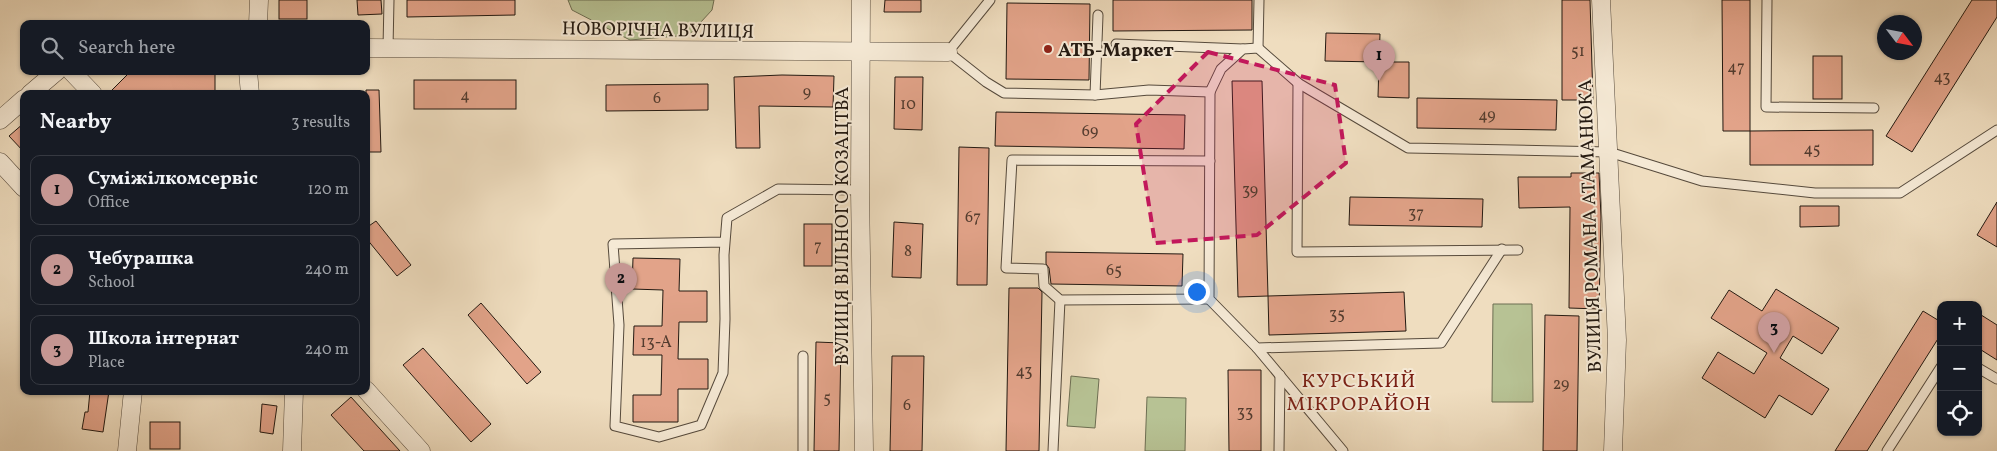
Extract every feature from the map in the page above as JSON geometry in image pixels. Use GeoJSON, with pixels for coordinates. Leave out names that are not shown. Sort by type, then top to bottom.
{"type":"FeatureCollection","features":[{"type":"Feature","properties":{"kind":"street"},"geometry":{"type":"LineString","coordinates":[[258,20],[259,0]]}},
{"type":"Feature","properties":{"kind":"street","name":"ВУЛИЦЯ ВІЛЬНОГО КОЗАЦТВА"},"geometry":{"type":"LineString","coordinates":[[861,0],[860,190],[864,451]]}},
{"type":"Feature","properties":{"kind":"street","name":"ВУЛИЦЯ РОМАНА АТАМАНЮКА"},"geometry":{"type":"LineString","coordinates":[[1601,0],[1617,340],[1613,451]]}},
{"type":"Feature","properties":{"kind":"street","name":"НОВОРІЧНА ВУЛИЦЯ"},"geometry":{"type":"LineString","coordinates":[[370,48],[862,53],[948,52]]}},
{"type":"Feature","properties":{"kind":"street"},"geometry":{"type":"LineString","coordinates":[[35,90],[52,75]]}},
{"type":"Feature","properties":{"kind":"street"},"geometry":{"type":"LineString","coordinates":[[76,75],[89,90]]}},
{"type":"Feature","properties":{"kind":"street"},"geometry":{"type":"LineString","coordinates":[[248,75],[250,90]]}},
{"type":"Feature","properties":{"kind":"street"},"geometry":{"type":"LineString","coordinates":[[0,120],[20,102]]}},
{"type":"Feature","properties":{"kind":"street"},"geometry":{"type":"LineString","coordinates":[[0,162],[20,184]]}},
{"type":"Feature","properties":{"kind":"street"},"geometry":{"type":"LineString","coordinates":[[370,394],[421,451]]}},
{"type":"Feature","properties":{"kind":"street"},"geometry":{"type":"LineString","coordinates":[[127,451],[133,395]]}},
{"type":"Feature","properties":{"kind":"street"},"geometry":{"type":"LineString","coordinates":[[292,451],[294,395]]}},
{"type":"Feature","properties":{"kind":"lane"},"geometry":{"type":"LineString","coordinates":[[388,48],[389,0]]}},
{"type":"Feature","properties":{"kind":"lane"},"geometry":{"type":"LineString","coordinates":[[990,0],[948,52],[986,82],[1004,93],[1095,95],[1149,90],[1210,92]]}},
{"type":"Feature","properties":{"kind":"lane"},"geometry":{"type":"LineString","coordinates":[[1258,48],[1259,0]]}},
{"type":"Feature","properties":{"kind":"lane"},"geometry":{"type":"LineString","coordinates":[[1767,0],[1766,107],[1874,108]]}},
{"type":"Feature","properties":{"kind":"lane"},"geometry":{"type":"LineString","coordinates":[[1095,95],[1098,15]]}},
{"type":"Feature","properties":{"kind":"lane"},"geometry":{"type":"LineString","coordinates":[[1116,44],[1258,48],[1298,83],[1408,148],[1609,152],[1702,181],[1815,192],[1900,193],[1997,130]]}},
{"type":"Feature","properties":{"kind":"lane"},"geometry":{"type":"LineString","coordinates":[[1243,49],[1221,69],[1210,92],[1209,299],[1257,348],[1343,451]]}},
{"type":"Feature","properties":{"kind":"lane"},"geometry":{"type":"LineString","coordinates":[[1298,83],[1297,252],[1518,250]]}},
{"type":"Feature","properties":{"kind":"lane"},"geometry":{"type":"LineString","coordinates":[[1209,299],[1060,300],[1044,286],[1043,269],[1006,268],[1012,160],[1210,161]]}},
{"type":"Feature","properties":{"kind":"lane"},"geometry":{"type":"LineString","coordinates":[[725,242],[613,244],[620,325],[615,426],[659,437],[701,425],[723,373],[727,218],[778,190],[860,190]]}},
{"type":"Feature","properties":{"kind":"lane"},"geometry":{"type":"LineString","coordinates":[[1257,348],[1441,343],[1502,249]]}},
{"type":"Feature","properties":{"kind":"lane"},"geometry":{"type":"LineString","coordinates":[[1053,451],[1060,300]]}},
{"type":"Feature","properties":{"kind":"lane"},"geometry":{"type":"LineString","coordinates":[[803,356],[803,451]]}},
{"type":"Feature","properties":{"kind":"lane"},"geometry":{"type":"LineString","coordinates":[[1982,370],[1997,379]]}},
{"type":"Feature","properties":{"kind":"lane"},"geometry":{"type":"LineString","coordinates":[[1887,451],[1937,373]]}},
{"type":"Feature","properties":{"kind":"lane"},"geometry":{"type":"LineString","coordinates":[[1279,451],[1280,375]]}},
{"type":"Feature","properties":{"kind":"highlighted area"},"geometry":{"type":"Polygon","coordinates":[[[1208,52],[1335,85],[1346,163],[1257,235],[1155,243],[1136,124],[1208,52]]]}},
{"type":"Feature","properties":{"kind":"green space"},"geometry":{"type":"Polygon","coordinates":[[[568,0],[714,0],[712,10],[689,35],[630,40],[572,10],[568,0]]]}},
{"type":"Feature","properties":{"kind":"green space"},"geometry":{"type":"Polygon","coordinates":[[[1493,304],[1532,304],[1533,402],[1492,402],[1493,304]]]}},
{"type":"Feature","properties":{"kind":"green space"},"geometry":{"type":"Polygon","coordinates":[[[1071,376],[1099,379],[1095,428],[1067,426],[1071,376]]]}},
{"type":"Feature","properties":{"kind":"green space"},"geometry":{"type":"Polygon","coordinates":[[[1147,397],[1186,398],[1185,451],[1145,451],[1147,397]]]}},
{"type":"Feature","properties":{"kind":"building"},"geometry":{"type":"Polygon","coordinates":[[[279,0],[307,0],[307,19],[279,19],[279,0]]]}},
{"type":"Feature","properties":{"kind":"building"},"geometry":{"type":"Polygon","coordinates":[[[357,0],[381,0],[382,14],[358,15],[357,0]]]}},
{"type":"Feature","properties":{"kind":"building"},"geometry":{"type":"Polygon","coordinates":[[[407,0],[515,0],[515,15],[407,17],[407,0]]]}},
{"type":"Feature","properties":{"kind":"building"},"geometry":{"type":"Polygon","coordinates":[[[885,0],[921,0],[921,12],[884,12],[885,0]]]}},
{"type":"Feature","properties":{"kind":"building"},"geometry":{"type":"Polygon","coordinates":[[[1113,0],[1252,0],[1252,30],[1113,31],[1113,0]]]}},
{"type":"Feature","properties":{"kind":"building"},"geometry":{"type":"Polygon","coordinates":[[[1562,0],[1590,0],[1593,100],[1562,100],[1562,0]]]}},
{"type":"Feature","properties":{"kind":"building"},"geometry":{"type":"Polygon","coordinates":[[[1722,0],[1750,0],[1750,131],[1723,131],[1722,0]]]}},
{"type":"Feature","properties":{"kind":"building"},"geometry":{"type":"Polygon","coordinates":[[[1972,0],[1997,0],[1997,17],[1912,152],[1886,136],[1972,0]]]}},
{"type":"Feature","properties":{"kind":"building","name":"АТБ-Маркет"},"geometry":{"type":"Polygon","coordinates":[[[1007,3],[1090,4],[1089,80],[1006,79],[1007,3]]]}},
{"type":"Feature","properties":{"kind":"building"},"geometry":{"type":"Polygon","coordinates":[[[1326,33],[1380,34],[1379,62],[1325,61],[1326,33]]]}},
{"type":"Feature","properties":{"kind":"building"},"geometry":{"type":"Polygon","coordinates":[[[1813,56],[1842,56],[1842,99],[1813,99],[1813,56]]]}},
{"type":"Feature","properties":{"kind":"building"},"geometry":{"type":"Polygon","coordinates":[[[1379,62],[1409,62],[1409,98],[1378,97],[1379,62]]]}},
{"type":"Feature","properties":{"kind":"building"},"geometry":{"type":"Polygon","coordinates":[[[127,75],[215,75],[215,90],[112,90],[127,75]]]}},
{"type":"Feature","properties":{"kind":"building"},"geometry":{"type":"Polygon","coordinates":[[[782,75],[834,76],[833,107],[759,106],[760,148],[736,148],[734,77],[782,75]]]}},
{"type":"Feature","properties":{"kind":"building"},"geometry":{"type":"Polygon","coordinates":[[[895,77],[923,77],[922,130],[894,129],[895,77]]]}},
{"type":"Feature","properties":{"kind":"building"},"geometry":{"type":"Polygon","coordinates":[[[414,80],[516,80],[516,109],[414,109],[414,80]]]}},
{"type":"Feature","properties":{"kind":"building"},"geometry":{"type":"Polygon","coordinates":[[[1232,81],[1262,81],[1268,296],[1238,297],[1232,81]]]}},
{"type":"Feature","properties":{"kind":"building"},"geometry":{"type":"Polygon","coordinates":[[[708,84],[708,110],[606,111],[606,85],[708,84]]]}},
{"type":"Feature","properties":{"kind":"building"},"geometry":{"type":"Polygon","coordinates":[[[370,90],[379,90],[381,152],[370,152],[370,90]]]}},
{"type":"Feature","properties":{"kind":"building"},"geometry":{"type":"Polygon","coordinates":[[[1417,98],[1557,100],[1556,130],[1417,128],[1417,98]]]}},
{"type":"Feature","properties":{"kind":"building"},"geometry":{"type":"Polygon","coordinates":[[[996,112],[1185,115],[1184,149],[995,146],[996,112]]]}},
{"type":"Feature","properties":{"kind":"building"},"geometry":{"type":"Polygon","coordinates":[[[20,126],[20,148],[9,136],[20,126]]]}},
{"type":"Feature","properties":{"kind":"building"},"geometry":{"type":"Polygon","coordinates":[[[1873,130],[1873,165],[1750,165],[1750,131],[1873,130]]]}},
{"type":"Feature","properties":{"kind":"building"},"geometry":{"type":"Polygon","coordinates":[[[959,147],[989,148],[987,285],[957,285],[959,147]]]}},
{"type":"Feature","properties":{"kind":"building"},"geometry":{"type":"Polygon","coordinates":[[[1571,173],[1599,173],[1601,217],[1599,309],[1569,308],[1570,207],[1519,208],[1518,177],[1571,177],[1571,173]]]}},
{"type":"Feature","properties":{"kind":"building"},"geometry":{"type":"Polygon","coordinates":[[[1350,197],[1483,199],[1482,227],[1349,225],[1350,197]]]}},
{"type":"Feature","properties":{"kind":"building"},"geometry":{"type":"Polygon","coordinates":[[[1997,202],[1997,247],[1977,235],[1997,202]]]}},
{"type":"Feature","properties":{"kind":"building"},"geometry":{"type":"Polygon","coordinates":[[[1800,206],[1839,206],[1839,226],[1800,227],[1800,206]]]}},
{"type":"Feature","properties":{"kind":"building"},"geometry":{"type":"Polygon","coordinates":[[[376,221],[411,265],[397,276],[370,243],[370,225],[376,221]]]}},
{"type":"Feature","properties":{"kind":"building"},"geometry":{"type":"Polygon","coordinates":[[[894,222],[923,224],[921,278],[892,277],[894,222]]]}},
{"type":"Feature","properties":{"kind":"building"},"geometry":{"type":"Polygon","coordinates":[[[804,224],[832,224],[832,266],[804,266],[804,224]]]}},
{"type":"Feature","properties":{"kind":"building"},"geometry":{"type":"Polygon","coordinates":[[[1046,252],[1183,254],[1182,286],[1051,284],[1049,268],[1046,264],[1046,252]]]}},
{"type":"Feature","properties":{"kind":"building"},"geometry":{"type":"Polygon","coordinates":[[[633,258],[680,259],[679,291],[707,291],[707,322],[679,322],[678,359],[708,359],[708,389],[678,389],[678,422],[633,422],[633,395],[661,395],[662,355],[633,355],[634,326],[662,326],[663,290],[632,289],[633,258]]]}},
{"type":"Feature","properties":{"kind":"building"},"geometry":{"type":"Polygon","coordinates":[[[1009,288],[1038,288],[1042,292],[1039,451],[1006,451],[1009,288]]]}},
{"type":"Feature","properties":{"kind":"building"},"geometry":{"type":"Polygon","coordinates":[[[1776,289],[1839,328],[1822,354],[1793,336],[1780,358],[1829,389],[1812,415],[1779,395],[1765,418],[1702,378],[1718,352],[1754,374],[1767,353],[1711,318],[1729,290],[1762,311],[1776,289]]]}},
{"type":"Feature","properties":{"kind":"building"},"geometry":{"type":"Polygon","coordinates":[[[1404,292],[1406,331],[1269,335],[1268,296],[1404,292]]]}},
{"type":"Feature","properties":{"kind":"building"},"geometry":{"type":"Polygon","coordinates":[[[481,303],[541,372],[527,384],[468,315],[481,303]]]}},
{"type":"Feature","properties":{"kind":"building"},"geometry":{"type":"Polygon","coordinates":[[[1923,311],[1937,320],[1937,340],[1867,451],[1835,451],[1923,311]]]}},
{"type":"Feature","properties":{"kind":"building"},"geometry":{"type":"Polygon","coordinates":[[[1545,315],[1579,316],[1577,451],[1543,451],[1545,315]]]}},
{"type":"Feature","properties":{"kind":"building"},"geometry":{"type":"Polygon","coordinates":[[[1982,316],[1997,325],[1997,360],[1982,351],[1982,316]]]}},
{"type":"Feature","properties":{"kind":"building"},"geometry":{"type":"Polygon","coordinates":[[[816,342],[841,343],[839,451],[814,451],[816,342]]]}},
{"type":"Feature","properties":{"kind":"building"},"geometry":{"type":"Polygon","coordinates":[[[423,348],[491,424],[471,442],[403,365],[423,348]]]}},
{"type":"Feature","properties":{"kind":"building"},"geometry":{"type":"Polygon","coordinates":[[[892,356],[924,356],[922,451],[890,451],[892,356]]]}},
{"type":"Feature","properties":{"kind":"building"},"geometry":{"type":"Polygon","coordinates":[[[1228,370],[1261,370],[1261,451],[1229,451],[1228,370]]]}},
{"type":"Feature","properties":{"kind":"building"},"geometry":{"type":"Polygon","coordinates":[[[90,395],[108,395],[103,432],[82,429],[85,412],[88,412],[90,395]]]}},
{"type":"Feature","properties":{"kind":"building"},"geometry":{"type":"Polygon","coordinates":[[[351,397],[400,451],[364,451],[331,415],[351,397]]]}},
{"type":"Feature","properties":{"kind":"building"},"geometry":{"type":"Polygon","coordinates":[[[262,404],[277,406],[273,434],[260,432],[262,404]]]}},
{"type":"Feature","properties":{"kind":"building"},"geometry":{"type":"Polygon","coordinates":[[[150,422],[180,422],[180,449],[150,449],[150,422]]]}},
{"type":"Feature","properties":{"kind":"place","name":"АТБ-Маркет"},"geometry":{"type":"Point","coordinates":[1048,49]}},
{"type":"Feature","properties":{"kind":"place","name":"Суміжілкомсервіс"},"geometry":{"type":"Point","coordinates":[1379,81]}},
{"type":"Feature","properties":{"kind":"place","name":"Чебурашка"},"geometry":{"type":"Point","coordinates":[621,304]}},
{"type":"Feature","properties":{"kind":"place","name":"Школа інтернат"},"geometry":{"type":"Point","coordinates":[1774,353]}},
{"type":"Feature","properties":{"kind":"district","name":"КУРСЬКИЙ МІКРОРАЙОН"},"geometry":{"type":"Point","coordinates":[1359,392]}}]}
